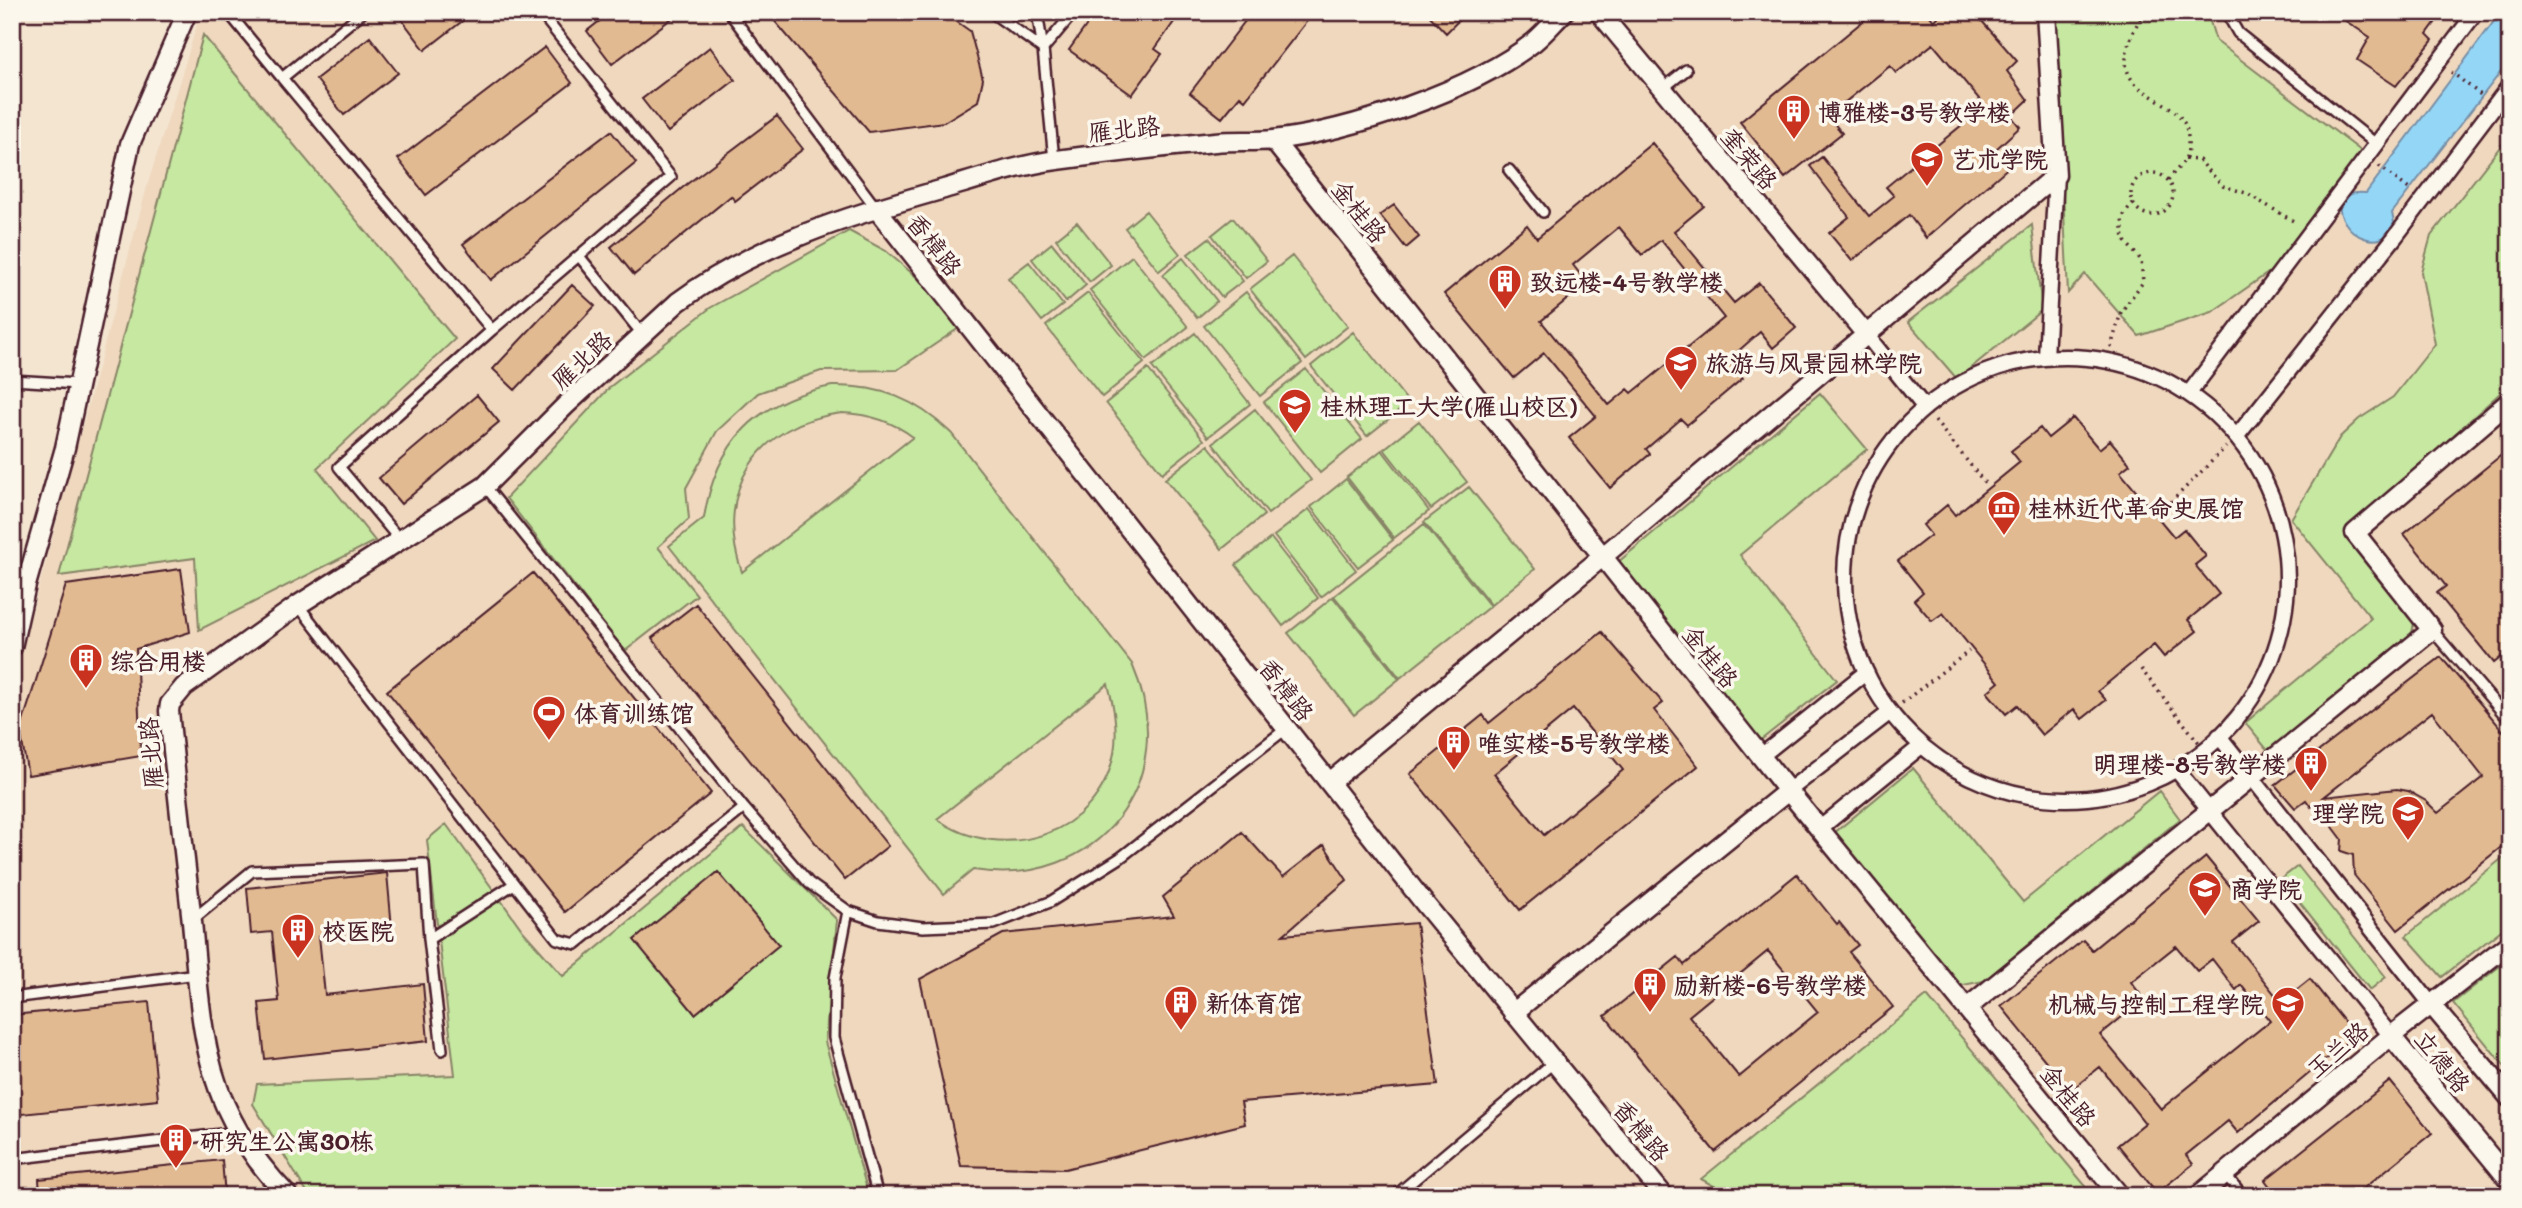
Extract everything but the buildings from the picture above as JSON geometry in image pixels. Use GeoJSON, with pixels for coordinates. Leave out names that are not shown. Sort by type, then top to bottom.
{"type":"FeatureCollection","features":[{"type":"Feature","properties":{"kind":"street"},"geometry":{"type":"LineString","coordinates":[[12,647],[26,585],[65,448],[130,144],[187,12]]}},
{"type":"Feature","properties":{"kind":"street","name":"雁北路"},"geometry":{"type":"LineString","coordinates":[[288,1196],[269,1176],[238,1132],[224,1103],[213,1070],[197,974],[169,711],[170,704],[194,678],[298,605],[485,486],[678,302],[718,275],[825,226],[876,208],[1054,160],[1218,142],[1273,140],[1333,129],[1426,99],[1471,80],[1534,42],[1564,12]]}},
{"type":"Feature","properties":{"kind":"street","name":"奎荣路"},"geometry":{"type":"LineString","coordinates":[[1599,12],[1865,334]]}},
{"type":"Feature","properties":{"kind":"street"},"geometry":{"type":"LineString","coordinates":[[2046,12],[2056,175],[2046,357]]}},
{"type":"Feature","properties":{"kind":"street"},"geometry":{"type":"LineString","coordinates":[[2190,392],[2476,12]]}},
{"type":"Feature","properties":{"kind":"street"},"geometry":{"type":"LineString","coordinates":[[2237,436],[2424,200],[2510,85]]}},
{"type":"Feature","properties":{"kind":"street","name":"金桂路"},"geometry":{"type":"LineString","coordinates":[[1273,140],[1601,558],[2120,1196]]}},
{"type":"Feature","properties":{"kind":"street"},"geometry":{"type":"LineString","coordinates":[[1330,782],[2056,175]]}},
{"type":"Feature","properties":{"kind":"street","name":"香樟路"},"geometry":{"type":"LineString","coordinates":[[876,208],[1513,1013],[1664,1196]]}},
{"type":"Feature","properties":{"kind":"street"},"geometry":{"type":"LineString","coordinates":[[1865,334],[1925,408]]}},
{"type":"Feature","properties":{"kind":"street"},"geometry":{"type":"LineString","coordinates":[[2046,357],[2107,361],[2131,365],[2190,392],[2252,453],[2279,515],[2286,552],[2288,588],[2284,622],[2274,660],[2259,691],[2204,750],[2176,769],[2143,784],[2107,795],[2034,797],[1996,788],[1975,779],[1920,747],[1889,713],[1864,674],[1852,638],[1846,603],[1845,567],[1850,530],[1861,497],[1877,463],[1925,408],[1955,388],[1988,371],[2046,357]]}},
{"type":"Feature","properties":{"kind":"street"},"geometry":{"type":"LineString","coordinates":[[1967,1009],[2432,630],[2355,533],[2510,401]]}},
{"type":"Feature","properties":{"kind":"street"},"geometry":{"type":"LineString","coordinates":[[1761,757],[1864,674]]}},
{"type":"Feature","properties":{"kind":"street"},"geometry":{"type":"LineString","coordinates":[[1513,1013],[1788,790],[1889,713]]}},
{"type":"Feature","properties":{"kind":"street"},"geometry":{"type":"LineString","coordinates":[[2219,736],[2431,1004]]}},
{"type":"Feature","properties":{"kind":"street"},"geometry":{"type":"LineString","coordinates":[[1819,829],[1920,747]]}},
{"type":"Feature","properties":{"kind":"street"},"geometry":{"type":"LineString","coordinates":[[2176,769],[2391,1036]]}},
{"type":"Feature","properties":{"kind":"street","name":"玉兰路"},"geometry":{"type":"LineString","coordinates":[[2198,1196],[2391,1036],[2510,943]]}},
{"type":"Feature","properties":{"kind":"street","name":"立德路"},"geometry":{"type":"LineString","coordinates":[[2431,1004],[2510,1098]]}},
{"type":"Feature","properties":{"kind":"street","name":"立德路"},"geometry":{"type":"LineString","coordinates":[[2391,1036],[2510,1181]]}},
{"type":"Feature","properties":{"kind":"lane"},"geometry":{"type":"LineString","coordinates":[[228,12],[492,330]]}},
{"type":"Feature","properties":{"kind":"lane"},"geometry":{"type":"LineString","coordinates":[[282,78],[363,12]]}},
{"type":"Feature","properties":{"kind":"lane"},"geometry":{"type":"LineString","coordinates":[[400,540],[340,467],[492,330],[671,177],[540,12]]}},
{"type":"Feature","properties":{"kind":"lane"},"geometry":{"type":"LineString","coordinates":[[729,12],[876,208]]}},
{"type":"Feature","properties":{"kind":"lane"},"geometry":{"type":"LineString","coordinates":[[991,12],[1043,49]]}},
{"type":"Feature","properties":{"kind":"lane"},"geometry":{"type":"LineString","coordinates":[[1037,12],[1054,160]]}},
{"type":"Feature","properties":{"kind":"lane"},"geometry":{"type":"LineString","coordinates":[[1043,49],[1074,12]]}},
{"type":"Feature","properties":{"kind":"lane"},"geometry":{"type":"LineString","coordinates":[[2226,12],[2238,33],[2376,144]]}},
{"type":"Feature","properties":{"kind":"lane"},"geometry":{"type":"LineString","coordinates":[[1661,89],[1686,70]]}},
{"type":"Feature","properties":{"kind":"lane"},"geometry":{"type":"LineString","coordinates":[[1509,170],[1543,212]]}},
{"type":"Feature","properties":{"kind":"lane"},"geometry":{"type":"LineString","coordinates":[[579,256],[643,335]]}},
{"type":"Feature","properties":{"kind":"lane"},"geometry":{"type":"LineString","coordinates":[[12,380],[78,384]]}},
{"type":"Feature","properties":{"kind":"lane"},"geometry":{"type":"LineString","coordinates":[[485,486],[744,808],[809,883],[848,911],[878,921],[923,927],[994,924],[1050,902],[1120,858],[1287,728]]}},
{"type":"Feature","properties":{"kind":"lane"},"geometry":{"type":"LineString","coordinates":[[298,605],[557,939],[576,944],[744,808]]}},
{"type":"Feature","properties":{"kind":"lane"},"geometry":{"type":"LineString","coordinates":[[2432,630],[2504,714],[2510,709]]}},
{"type":"Feature","properties":{"kind":"lane"},"geometry":{"type":"LineString","coordinates":[[191,921],[252,871],[424,864],[429,939],[442,1050]]}},
{"type":"Feature","properties":{"kind":"lane"},"geometry":{"type":"LineString","coordinates":[[429,939],[514,884]]}},
{"type":"Feature","properties":{"kind":"lane"},"geometry":{"type":"LineString","coordinates":[[848,911],[835,978],[834,1038],[878,1196]]}},
{"type":"Feature","properties":{"kind":"lane"},"geometry":{"type":"LineString","coordinates":[[12,998],[197,974]]}},
{"type":"Feature","properties":{"kind":"lane"},"geometry":{"type":"LineString","coordinates":[[1395,1196],[1553,1062]]}},
{"type":"Feature","properties":{"kind":"lane"},"geometry":{"type":"LineString","coordinates":[[12,1159],[238,1132]]}},
{"type":"Feature","properties":{"kind":"lane"},"geometry":{"type":"LineString","coordinates":[[2225,1174],[2243,1196]]}},
{"type":"Feature","properties":{"kind":"path"},"geometry":{"type":"LineString","coordinates":[[2144,12],[2132,32],[2126,63],[2134,84],[2151,98],[2180,113],[2188,130],[2185,159],[2168,180]]}},
{"type":"Feature","properties":{"kind":"path"},"geometry":{"type":"LineString","coordinates":[[2438,63],[2495,105]]}},
{"type":"Feature","properties":{"kind":"path"},"geometry":{"type":"LineString","coordinates":[[2367,156],[2424,200]]}},
{"type":"Feature","properties":{"kind":"path"},"geometry":{"type":"LineString","coordinates":[[2185,159],[2199,160],[2223,186],[2246,193],[2311,232]]}},
{"type":"Feature","properties":{"kind":"path"},"geometry":{"type":"LineString","coordinates":[[2152,173],[2160,174],[2168,180],[2173,196],[2172,203],[2162,213],[2149,215],[2136,208],[2133,202],[2132,189],[2139,177],[2152,173]]}},
{"type":"Feature","properties":{"kind":"path"},"geometry":{"type":"LineString","coordinates":[[2107,361],[2121,313],[2143,282],[2141,260],[2124,240],[2122,218],[2133,202]]}},
{"type":"Feature","properties":{"kind":"path"},"geometry":{"type":"LineString","coordinates":[[1925,408],[1985,483]]}},
{"type":"Feature","properties":{"kind":"path"},"geometry":{"type":"LineString","coordinates":[[2166,507],[2237,436]]}},
{"type":"Feature","properties":{"kind":"path"},"geometry":{"type":"LineString","coordinates":[[1889,713],[1969,652]]}},
{"type":"Feature","properties":{"kind":"path"},"geometry":{"type":"LineString","coordinates":[[2141,669],[2204,750]]}},
{"type":"Feature","properties":{"kind":"shaded area","name":"桂林理工大学(雁山校区)"},"geometry":{"type":"Polygon","coordinates":[[[201,12],[2510,12],[2510,1196],[12,1196],[12,687],[148,183],[201,12]]]}},
{"type":"Feature","properties":{"kind":"green space"},"geometry":{"type":"Polygon","coordinates":[[[2054,12],[2207,12],[2216,41],[2361,151],[2278,266],[2212,312],[2139,336],[2085,274],[2068,293],[2054,12]]]}},
{"type":"Feature","properties":{"kind":"green space"},"geometry":{"type":"Polygon","coordinates":[[[203,35],[455,339],[317,468],[375,541],[199,630],[195,558],[59,576],[203,35]]]}},
{"type":"Feature","properties":{"kind":"green space"},"geometry":{"type":"Polygon","coordinates":[[[2510,134],[2510,384],[2347,532],[2409,615],[2414,623],[2412,633],[2270,753],[2245,723],[2371,618],[2291,519],[2340,437],[2359,419],[2393,397],[2435,344],[2421,272],[2431,236],[2510,134]]]}},
{"type":"Feature","properties":{"kind":"green space"},"geometry":{"type":"Polygon","coordinates":[[[1146,211],[1180,254],[1159,271],[1125,228],[1146,211]]]}},
{"type":"Feature","properties":{"kind":"green space"},"geometry":{"type":"Polygon","coordinates":[[[1233,218],[1267,261],[1246,278],[1212,235],[1233,218]]]}},
{"type":"Feature","properties":{"kind":"green space"},"geometry":{"type":"Polygon","coordinates":[[[1077,222],[1111,265],[1090,282],[1056,239],[1077,222]]]}},
{"type":"Feature","properties":{"kind":"green space"},"geometry":{"type":"Polygon","coordinates":[[[2032,225],[2042,310],[1957,379],[1908,322],[2032,225]]]}},
{"type":"Feature","properties":{"kind":"green space"},"geometry":{"type":"Polygon","coordinates":[[[849,231],[886,251],[928,287],[959,328],[897,370],[821,371],[758,393],[717,431],[686,488],[689,519],[658,547],[697,595],[625,651],[506,498],[611,386],[710,308],[849,231]]]}},
{"type":"Feature","properties":{"kind":"green space"},"geometry":{"type":"Polygon","coordinates":[[[1209,238],[1243,281],[1222,297],[1188,254],[1209,238]]]}},
{"type":"Feature","properties":{"kind":"green space"},"geometry":{"type":"Polygon","coordinates":[[[1052,243],[1086,285],[1066,302],[1032,259],[1052,243]]]}},
{"type":"Feature","properties":{"kind":"green space"},"geometry":{"type":"Polygon","coordinates":[[[1132,256],[1188,327],[1146,360],[1090,290],[1132,256]]]}},
{"type":"Feature","properties":{"kind":"green space"},"geometry":{"type":"Polygon","coordinates":[[[1292,256],[1348,326],[1306,360],[1250,289],[1292,256]]]}},
{"type":"Feature","properties":{"kind":"green space"},"geometry":{"type":"Polygon","coordinates":[[[1183,258],[1217,301],[1197,318],[1163,275],[1183,258]]]}},
{"type":"Feature","properties":{"kind":"green space"},"geometry":{"type":"Polygon","coordinates":[[[1029,262],[1063,305],[1042,321],[1008,278],[1029,262]]]}},
{"type":"Feature","properties":{"kind":"green space"},"geometry":{"type":"Polygon","coordinates":[[[1246,292],[1302,363],[1260,396],[1204,326],[1246,292]]]}},
{"type":"Feature","properties":{"kind":"green space"},"geometry":{"type":"Polygon","coordinates":[[[1088,293],[1144,363],[1102,397],[1046,326],[1088,293]]]}},
{"type":"Feature","properties":{"kind":"green space"},"geometry":{"type":"Polygon","coordinates":[[[1353,332],[1409,403],[1367,436],[1311,366],[1353,332]]]}},
{"type":"Feature","properties":{"kind":"green space"},"geometry":{"type":"Polygon","coordinates":[[[1195,333],[1250,404],[1208,437],[1152,367],[1195,333]]]}},
{"type":"Feature","properties":{"kind":"green space"},"geometry":{"type":"Polygon","coordinates":[[[1148,369],[1204,440],[1162,473],[1106,403],[1148,369]]]}},
{"type":"Feature","properties":{"kind":"green space"},"geometry":{"type":"Polygon","coordinates":[[[1306,369],[1362,439],[1320,473],[1264,402],[1306,369]]]}},
{"type":"Feature","properties":{"kind":"green space"},"geometry":{"type":"Polygon","coordinates":[[[832,386],[882,391],[911,403],[938,421],[951,433],[1132,664],[1145,707],[1146,748],[1137,786],[1118,818],[1092,844],[1058,863],[1018,872],[973,870],[944,894],[669,546],[704,518],[719,467],[744,429],[782,402],[832,386]],[[842,413],[812,419],[787,430],[766,446],[750,466],[739,488],[734,514],[735,542],[742,572],[913,437],[880,419],[842,413]],[[1108,684],[937,819],[963,833],[990,840],[1018,840],[1044,834],[1069,822],[1089,805],[1105,782],[1114,753],[1115,718],[1108,684]]]}},
{"type":"Feature","properties":{"kind":"green space"},"geometry":{"type":"Polygon","coordinates":[[[1820,393],[1867,449],[1740,555],[1837,680],[1757,743],[1617,563],[1820,393]]]}},
{"type":"Feature","properties":{"kind":"green space"},"geometry":{"type":"Polygon","coordinates":[[[1255,409],[1311,480],[1268,514],[1213,443],[1255,409]]]}},
{"type":"Feature","properties":{"kind":"green space"},"geometry":{"type":"Polygon","coordinates":[[[1419,421],[1467,482],[1431,509],[1384,449],[1419,421]]]}},
{"type":"Feature","properties":{"kind":"green space"},"geometry":{"type":"Polygon","coordinates":[[[1208,445],[1264,515],[1222,549],[1165,479],[1208,445]]]}},
{"type":"Feature","properties":{"kind":"green space"},"geometry":{"type":"Polygon","coordinates":[[[1382,450],[1429,511],[1394,538],[1347,477],[1382,450]]]}},
{"type":"Feature","properties":{"kind":"green space"},"geometry":{"type":"Polygon","coordinates":[[[1346,479],[1393,540],[1358,567],[1311,507],[1346,479]]]}},
{"type":"Feature","properties":{"kind":"green space"},"geometry":{"type":"Polygon","coordinates":[[[1469,487],[1535,569],[1491,605],[1424,522],[1469,487]]]}},
{"type":"Feature","properties":{"kind":"green space"},"geometry":{"type":"Polygon","coordinates":[[[1309,509],[1356,570],[1321,597],[1274,536],[1309,509]]]}},
{"type":"Feature","properties":{"kind":"green space"},"geometry":{"type":"Polygon","coordinates":[[[1424,524],[1490,606],[1400,678],[1334,596],[1424,524]]]}},
{"type":"Feature","properties":{"kind":"green space"},"geometry":{"type":"Polygon","coordinates":[[[1271,538],[1318,598],[1283,626],[1236,565],[1271,538]]]}},
{"type":"Feature","properties":{"kind":"green space"},"geometry":{"type":"Polygon","coordinates":[[[1333,597],[1399,679],[1354,715],[1288,633],[1333,597]]]}},
{"type":"Feature","properties":{"kind":"green space"},"geometry":{"type":"Polygon","coordinates":[[[1913,768],[2023,902],[2159,791],[2180,819],[1984,981],[1958,986],[1833,834],[1913,768]]]}},
{"type":"Feature","properties":{"kind":"green space"},"geometry":{"type":"Polygon","coordinates":[[[446,824],[523,931],[563,976],[743,827],[837,920],[825,1042],[869,1196],[309,1196],[253,1104],[257,1084],[455,1075],[427,840],[446,824]]]}},
{"type":"Feature","properties":{"kind":"green space"},"geometry":{"type":"Polygon","coordinates":[[[2510,852],[2510,923],[2442,977],[2406,936],[2510,852]]]}},
{"type":"Feature","properties":{"kind":"green space"},"geometry":{"type":"Polygon","coordinates":[[[2298,866],[2386,977],[2370,990],[2281,879],[2298,866]]]}},
{"type":"Feature","properties":{"kind":"green space"},"geometry":{"type":"Polygon","coordinates":[[[2510,958],[2510,1073],[2453,1003],[2510,958]]]}},
{"type":"Feature","properties":{"kind":"green space"},"geometry":{"type":"Polygon","coordinates":[[[1927,996],[2094,1196],[1732,1196],[1701,1179],[1927,996]]]}},
{"type":"Feature","properties":{"kind":"water"},"geometry":{"type":"Polygon","coordinates":[[[2501,12],[2510,12],[2510,60],[2392,213],[2394,223],[2390,233],[2377,239],[2365,238],[2353,232],[2340,211],[2341,201],[2349,194],[2366,193],[2501,12]]]}},
{"type":"Feature","properties":{"kind":"place","name":"博雅楼-3号教学楼"},"geometry":{"type":"Point","coordinates":[1794,141]}},
{"type":"Feature","properties":{"kind":"place","name":"艺术学院"},"geometry":{"type":"Point","coordinates":[1927,188]}},
{"type":"Feature","properties":{"kind":"place","name":"致远楼-4号教学楼"},"geometry":{"type":"Point","coordinates":[1505,311]}},
{"type":"Feature","properties":{"kind":"place","name":"旅游与风景园林学院"},"geometry":{"type":"Point","coordinates":[1681,392]}},
{"type":"Feature","properties":{"kind":"place","name":"桂林理工大学(雁山校区)"},"geometry":{"type":"Point","coordinates":[1295,435]}},
{"type":"Feature","properties":{"kind":"place","name":"桂林近代革命史展馆"},"geometry":{"type":"Point","coordinates":[2004,537]}},
{"type":"Feature","properties":{"kind":"place","name":"综合用楼"},"geometry":{"type":"Point","coordinates":[86,690]}},
{"type":"Feature","properties":{"kind":"place","name":"体育训练馆"},"geometry":{"type":"Point","coordinates":[549,742]}},
{"type":"Feature","properties":{"kind":"place","name":"唯实楼-5号教学楼"},"geometry":{"type":"Point","coordinates":[1454,772]}},
{"type":"Feature","properties":{"kind":"place","name":"明理楼-8号教学楼"},"geometry":{"type":"Point","coordinates":[2311,793]}},
{"type":"Feature","properties":{"kind":"place","name":"理学院"},"geometry":{"type":"Point","coordinates":[2408,842]}},
{"type":"Feature","properties":{"kind":"place","name":"商学院"},"geometry":{"type":"Point","coordinates":[2205,918]}},
{"type":"Feature","properties":{"kind":"place","name":"校医院"},"geometry":{"type":"Point","coordinates":[298,960]}},
{"type":"Feature","properties":{"kind":"place","name":"励新楼-6号教学楼"},"geometry":{"type":"Point","coordinates":[1650,1014]}},
{"type":"Feature","properties":{"kind":"place","name":"新体育馆"},"geometry":{"type":"Point","coordinates":[1181,1032]}},
{"type":"Feature","properties":{"kind":"place","name":"机械与控制工程学院"},"geometry":{"type":"Point","coordinates":[2288,1033]}},
{"type":"Feature","properties":{"kind":"place","name":"研究生公寓30栋"},"geometry":{"type":"Point","coordinates":[176,1170]}}]}
